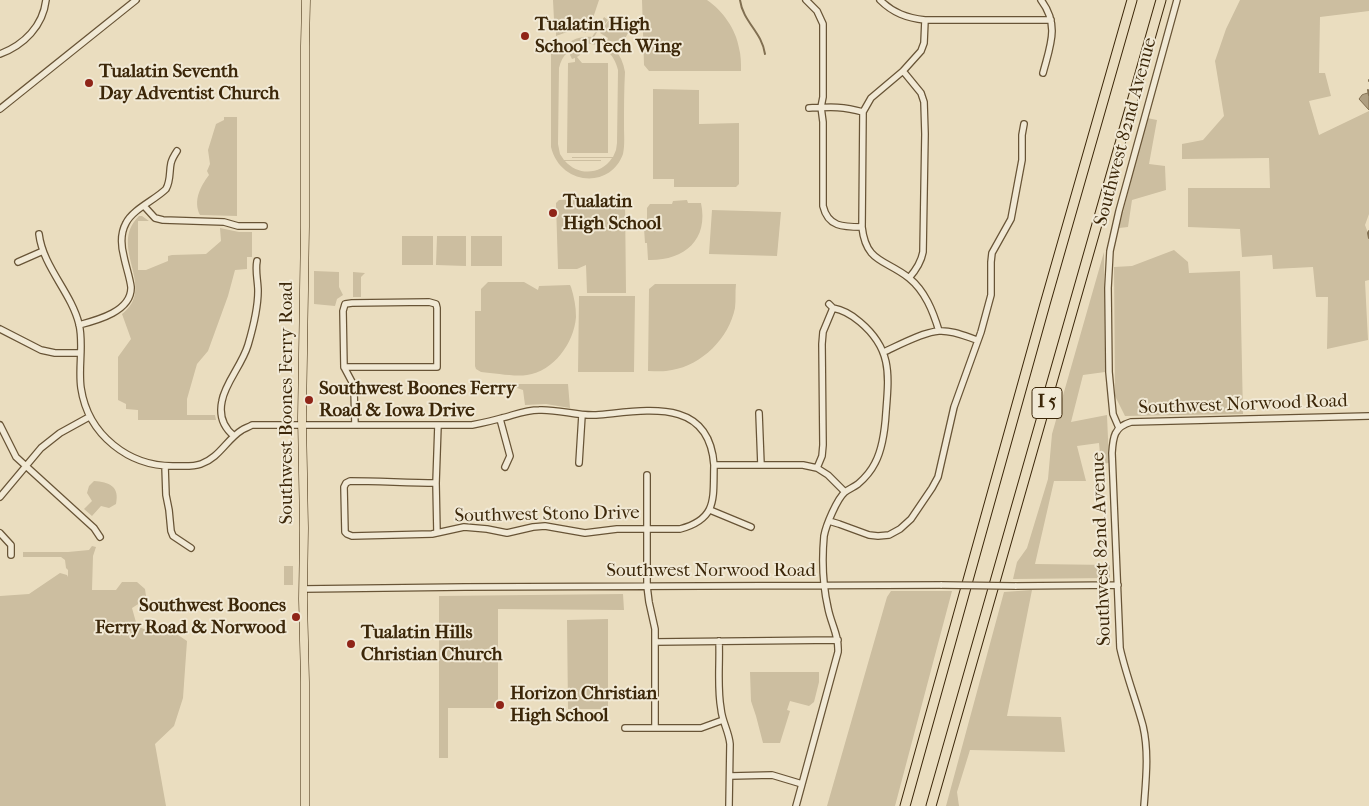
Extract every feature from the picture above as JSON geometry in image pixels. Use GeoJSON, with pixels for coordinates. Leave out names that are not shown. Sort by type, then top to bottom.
{"type":"FeatureCollection","features":[{"type":"Feature","properties":{"kind":"highway","name":"I 5"},"geometry":{"type":"LineString","coordinates":[[905,806],[1042,314],[1132,0]]}},
{"type":"Feature","properties":{"kind":"highway","name":"I 5"},"geometry":{"type":"LineString","coordinates":[[931,806],[1161,0]]}},
{"type":"Feature","properties":{"kind":"main road","name":"Southwest Boones Ferry Road"},"geometry":{"type":"LineString","coordinates":[[305,806],[302,425],[306,0]]}},
{"type":"Feature","properties":{"kind":"street"},"geometry":{"type":"LineString","coordinates":[[0,54],[7,51],[36,29],[43,15],[46,0]]}},
{"type":"Feature","properties":{"kind":"street"},"geometry":{"type":"LineString","coordinates":[[0,109],[136,0]]}},
{"type":"Feature","properties":{"kind":"street"},"geometry":{"type":"LineString","coordinates":[[806,0],[818,11],[823,24],[823,97],[821,107],[823,122],[822,200],[824,210],[828,218],[839,225],[862,227]]}},
{"type":"Feature","properties":{"kind":"street"},"geometry":{"type":"LineString","coordinates":[[880,0],[896,13],[925,20],[1051,20]]}},
{"type":"Feature","properties":{"kind":"street"},"geometry":{"type":"LineString","coordinates":[[1041,0],[1047,8],[1053,27],[1052,41],[1043,73]]}},
{"type":"Feature","properties":{"kind":"street","name":"Southwest 82nd Avenue"},"geometry":{"type":"LineString","coordinates":[[1144,806],[1146,741],[1120,648],[1112,453],[1113,438],[1119,428],[1113,414],[1108,288],[1110,251],[1119,211],[1177,0]]}},
{"type":"Feature","properties":{"kind":"street"},"geometry":{"type":"LineString","coordinates":[[925,20],[924,43],[921,51],[872,98],[863,112],[862,227],[863,239],[866,247],[872,254],[878,260],[909,278],[924,296],[939,331]]}},
{"type":"Feature","properties":{"kind":"street"},"geometry":{"type":"LineString","coordinates":[[903,70],[921,93],[924,102],[925,134],[924,252],[922,260],[909,278]]}},
{"type":"Feature","properties":{"kind":"street"},"geometry":{"type":"LineString","coordinates":[[809,108],[835,106],[863,112]]}},
{"type":"Feature","properties":{"kind":"street"},"geometry":{"type":"LineString","coordinates":[[829,521],[869,536],[889,535],[900,529],[911,519],[938,477],[954,407],[992,295],[992,253],[1010,222],[1022,160],[1024,124]]}},
{"type":"Feature","properties":{"kind":"street"},"geometry":{"type":"LineString","coordinates":[[79,325],[103,318],[122,307],[128,300],[131,286],[122,249],[122,235],[130,216],[166,189],[169,184],[171,161],[177,151]]}},
{"type":"Feature","properties":{"kind":"street"},"geometry":{"type":"LineString","coordinates":[[144,206],[155,218],[163,220],[224,222],[238,226],[264,226]]}},
{"type":"Feature","properties":{"kind":"street"},"geometry":{"type":"LineString","coordinates":[[39,234],[43,251],[73,308],[79,325],[81,387],[89,417],[113,445],[129,456],[146,463],[165,466],[202,464],[214,456],[234,436],[252,426],[472,424],[539,410],[582,415],[622,412],[675,412],[694,422],[705,433],[712,448],[714,465],[713,500],[710,510],[751,527]]}},
{"type":"Feature","properties":{"kind":"street"},"geometry":{"type":"LineString","coordinates":[[18,262],[43,251]]}},
{"type":"Feature","properties":{"kind":"street"},"geometry":{"type":"LineString","coordinates":[[234,436],[228,431],[222,420],[222,401],[224,390],[243,358],[252,331],[258,293],[257,261]]}},
{"type":"Feature","properties":{"kind":"street"},"geometry":{"type":"LineString","coordinates":[[344,367],[437,367],[436,304],[419,302],[345,304],[343,311],[344,367],[354,390],[355,425]]}},
{"type":"Feature","properties":{"kind":"street"},"geometry":{"type":"LineString","coordinates":[[796,806],[836,659],[838,640],[828,611],[824,586],[824,535],[833,511],[845,492],[867,476],[880,452],[884,431],[888,377],[884,352],[876,338],[854,317],[831,306],[823,332],[823,445],[822,456],[817,468]]}},
{"type":"Feature","properties":{"kind":"street"},"geometry":{"type":"LineString","coordinates":[[0,329],[41,350],[55,353],[80,353]]}},
{"type":"Feature","properties":{"kind":"street"},"geometry":{"type":"LineString","coordinates":[[884,352],[929,333],[939,331],[950,331],[977,340]]}},
{"type":"Feature","properties":{"kind":"street"},"geometry":{"type":"LineString","coordinates":[[759,413],[761,465]]}},
{"type":"Feature","properties":{"kind":"street"},"geometry":{"type":"LineString","coordinates":[[580,463],[582,415]]}},
{"type":"Feature","properties":{"kind":"street","name":"Southwest Norwood Road"},"geometry":{"type":"LineString","coordinates":[[1119,428],[1136,422],[1369,416]]}},
{"type":"Feature","properties":{"kind":"street"},"geometry":{"type":"LineString","coordinates":[[0,497],[41,448],[60,433],[89,417]]}},
{"type":"Feature","properties":{"kind":"street"},"geometry":{"type":"LineString","coordinates":[[500,419],[510,456],[505,467]]}},
{"type":"Feature","properties":{"kind":"street"},"geometry":{"type":"LineString","coordinates":[[0,425],[16,457],[94,528],[100,537]]}},
{"type":"Feature","properties":{"kind":"street"},"geometry":{"type":"LineString","coordinates":[[437,533],[438,425]]}},
{"type":"Feature","properties":{"kind":"street"},"geometry":{"type":"LineString","coordinates":[[714,465],[804,465],[817,468],[828,475],[845,492]]}},
{"type":"Feature","properties":{"kind":"street"},"geometry":{"type":"LineString","coordinates":[[165,466],[170,531],[173,536],[191,548]]}},
{"type":"Feature","properties":{"kind":"street"},"geometry":{"type":"LineString","coordinates":[[647,475],[647,586],[654,620],[655,728]]}},
{"type":"Feature","properties":{"kind":"street","name":"Southwest Stono Drive"},"geometry":{"type":"LineString","coordinates":[[436,483],[350,481],[346,483],[344,487],[345,528],[347,534],[352,536],[432,534],[464,527],[507,533],[545,526],[585,532],[616,529],[680,529],[690,527],[706,516],[710,510]]}},
{"type":"Feature","properties":{"kind":"street"},"geometry":{"type":"LineString","coordinates":[[0,533],[11,545],[10,555]]}},
{"type":"Feature","properties":{"kind":"street","name":"Southwest Norwood Road"},"geometry":{"type":"LineString","coordinates":[[303,589],[647,586],[1118,586]]}},
{"type":"Feature","properties":{"kind":"street"},"geometry":{"type":"LineString","coordinates":[[655,642],[838,640]]}},
{"type":"Feature","properties":{"kind":"street"},"geometry":{"type":"LineString","coordinates":[[720,642],[720,702],[730,744],[730,806]]}},
{"type":"Feature","properties":{"kind":"street"},"geometry":{"type":"LineString","coordinates":[[625,728],[701,728],[723,720]]}},
{"type":"Feature","properties":{"kind":"street"},"geometry":{"type":"LineString","coordinates":[[730,776],[772,775],[802,784]]}},
{"type":"Feature","properties":{"kind":"shaded area"},"geometry":{"type":"Polygon","coordinates":[[[553,0],[599,0],[592,21],[586,21],[586,33],[570,28],[570,31],[556,36],[556,25],[567,28],[567,25],[581,21],[554,20],[553,0]]]}},
{"type":"Feature","properties":{"kind":"shaded area"},"geometry":{"type":"Polygon","coordinates":[[[642,0],[707,0],[718,9],[732,27],[740,53],[741,71],[649,71],[644,65],[642,0]]]}},
{"type":"Feature","properties":{"kind":"shaded area"},"geometry":{"type":"Polygon","coordinates":[[[1240,0],[1369,0],[1369,11],[1320,17],[1319,73],[1325,73],[1331,96],[1309,101],[1319,135],[1369,111],[1369,214],[1365,225],[1369,233],[1369,280],[1365,281],[1368,340],[1327,349],[1328,297],[1316,297],[1313,267],[1273,269],[1272,255],[1242,257],[1240,229],[1188,227],[1188,188],[1270,188],[1269,158],[1182,159],[1182,144],[1203,140],[1224,116],[1215,61],[1226,29],[1240,0]]]}},
{"type":"Feature","properties":{"kind":"shaded area"},"geometry":{"type":"Polygon","coordinates":[[[604,17],[608,20],[601,26],[594,37],[606,42],[615,49],[624,65],[624,147],[617,166],[597,178],[586,178],[574,175],[564,169],[556,160],[551,147],[551,42],[558,42],[559,51],[566,44],[574,40],[582,37],[592,37],[604,17]],[[582,44],[570,50],[560,63],[558,144],[560,154],[564,160],[601,160],[565,161],[576,169],[589,172],[602,168],[612,158],[572,157],[613,157],[617,143],[618,70],[610,53],[600,47],[582,44]]]}},
{"type":"Feature","properties":{"kind":"shaded area"},"geometry":{"type":"Polygon","coordinates":[[[608,21],[620,24],[628,33],[621,46],[613,41],[611,43],[607,41],[608,38],[600,33],[608,21]]]}},
{"type":"Feature","properties":{"kind":"shaded area"},"geometry":{"type":"Polygon","coordinates":[[[575,49],[579,51],[580,55],[577,57],[582,63],[608,63],[608,153],[567,153],[568,63],[575,62],[575,58],[572,59],[570,55],[571,51],[575,49]]]}},
{"type":"Feature","properties":{"kind":"shaded area"},"geometry":{"type":"Polygon","coordinates":[[[653,89],[699,90],[699,124],[739,123],[739,184],[736,187],[674,187],[674,179],[653,179],[653,89]]]}},
{"type":"Feature","properties":{"kind":"shaded area"},"geometry":{"type":"Polygon","coordinates":[[[1369,93],[1369,110],[1359,99],[1362,95],[1369,93]]]}},
{"type":"Feature","properties":{"kind":"shaded area"},"geometry":{"type":"Polygon","coordinates":[[[224,117],[237,117],[237,216],[200,215],[197,199],[200,189],[209,175],[207,171],[210,164],[208,150],[216,124],[224,120],[224,117]]]}},
{"type":"Feature","properties":{"kind":"shaded area"},"geometry":{"type":"Polygon","coordinates":[[[1147,118],[1157,120],[1149,164],[1165,166],[1166,190],[1132,200],[1128,227],[1119,228],[1147,118]]]}},
{"type":"Feature","properties":{"kind":"shaded area"},"geometry":{"type":"Polygon","coordinates":[[[625,199],[626,293],[587,293],[586,265],[577,269],[558,269],[556,203],[559,200],[625,199]]]}},
{"type":"Feature","properties":{"kind":"shaded area"},"geometry":{"type":"Polygon","coordinates":[[[687,200],[688,203],[701,203],[701,228],[697,238],[691,246],[672,257],[648,260],[644,228],[647,227],[647,208],[650,204],[672,204],[673,201],[687,200]]]}},
{"type":"Feature","properties":{"kind":"shaded area"},"geometry":{"type":"Polygon","coordinates":[[[712,210],[781,212],[777,256],[709,254],[712,210]]]}},
{"type":"Feature","properties":{"kind":"shaded area"},"geometry":{"type":"Polygon","coordinates":[[[139,216],[149,221],[138,221],[138,270],[146,270],[168,261],[168,256],[172,255],[206,254],[221,241],[220,228],[239,232],[252,232],[252,257],[247,257],[247,269],[235,270],[228,296],[208,351],[197,364],[187,399],[187,415],[215,415],[216,420],[138,420],[138,410],[126,409],[126,404],[118,400],[118,357],[131,339],[122,314],[132,303],[135,292],[135,279],[128,241],[131,228],[139,216]]]}},
{"type":"Feature","properties":{"kind":"shaded area"},"geometry":{"type":"Polygon","coordinates":[[[402,236],[433,236],[433,265],[402,265],[402,236]]]}},
{"type":"Feature","properties":{"kind":"shaded area"},"geometry":{"type":"Polygon","coordinates":[[[437,236],[466,236],[466,266],[436,265],[437,236]]]}},
{"type":"Feature","properties":{"kind":"shaded area"},"geometry":{"type":"Polygon","coordinates":[[[471,236],[502,236],[502,266],[471,266],[471,236]]]}},
{"type":"Feature","properties":{"kind":"shaded area"},"geometry":{"type":"Polygon","coordinates":[[[1174,250],[1188,262],[1189,273],[1240,271],[1243,414],[1125,416],[1115,396],[1114,267],[1132,266],[1174,250]]]}},
{"type":"Feature","properties":{"kind":"shaded area"},"geometry":{"type":"Polygon","coordinates":[[[1104,252],[1105,372],[1083,375],[1071,422],[1107,415],[1109,463],[1101,464],[1099,443],[1077,446],[1086,481],[1054,481],[1035,564],[1110,565],[1110,578],[1013,579],[1017,562],[1027,548],[1048,479],[1052,434],[1104,252]]]}},
{"type":"Feature","properties":{"kind":"shaded area"},"geometry":{"type":"Polygon","coordinates":[[[314,271],[339,272],[339,287],[343,295],[337,299],[335,306],[314,304],[314,271]]]}},
{"type":"Feature","properties":{"kind":"shaded area"},"geometry":{"type":"Polygon","coordinates":[[[353,272],[365,273],[361,277],[361,297],[353,297],[353,272]]]}},
{"type":"Feature","properties":{"kind":"shaded area"},"geometry":{"type":"Polygon","coordinates":[[[488,282],[524,282],[538,290],[539,286],[570,285],[576,309],[574,327],[567,346],[554,362],[546,368],[527,375],[481,372],[476,369],[475,311],[481,311],[481,289],[488,282]]]}},
{"type":"Feature","properties":{"kind":"shaded area"},"geometry":{"type":"Polygon","coordinates":[[[655,284],[736,284],[735,308],[732,319],[727,330],[713,348],[694,362],[666,371],[648,371],[649,289],[655,284]]]}},
{"type":"Feature","properties":{"kind":"shaded area"},"geometry":{"type":"Polygon","coordinates":[[[579,296],[635,296],[634,372],[578,372],[579,296]]]}},
{"type":"Feature","properties":{"kind":"shaded area"},"geometry":{"type":"Polygon","coordinates":[[[517,384],[568,384],[570,408],[546,404],[525,405],[523,390],[517,388],[517,384]]]}},
{"type":"Feature","properties":{"kind":"shaded area"},"geometry":{"type":"Polygon","coordinates":[[[94,481],[104,482],[112,486],[115,489],[117,498],[116,504],[109,508],[101,506],[92,516],[84,509],[92,501],[87,493],[89,486],[94,481]]]}},
{"type":"Feature","properties":{"kind":"shaded area"},"geometry":{"type":"Polygon","coordinates":[[[92,546],[96,547],[93,556],[92,590],[116,590],[122,582],[137,582],[145,589],[146,596],[143,601],[132,608],[137,626],[146,630],[172,631],[187,641],[183,698],[174,726],[155,744],[166,806],[0,806],[0,596],[29,594],[60,573],[68,577],[65,560],[61,557],[23,557],[23,552],[68,552],[89,550],[92,546]]]}},
{"type":"Feature","properties":{"kind":"shaded area"},"geometry":{"type":"Polygon","coordinates":[[[284,566],[293,566],[293,585],[284,585],[284,566]]]}},
{"type":"Feature","properties":{"kind":"shaded area"},"geometry":{"type":"Polygon","coordinates":[[[1032,590],[1007,716],[1061,717],[1065,752],[970,750],[957,792],[959,806],[946,806],[1004,592],[1032,590]]]}},
{"type":"Feature","properties":{"kind":"shaded area"},"geometry":{"type":"Polygon","coordinates":[[[891,591],[952,591],[895,806],[827,806],[887,597],[891,591]]]}},
{"type":"Feature","properties":{"kind":"shaded area"},"geometry":{"type":"Polygon","coordinates":[[[623,594],[624,610],[498,609],[498,708],[448,708],[448,758],[439,758],[439,596],[623,594]]]}},
{"type":"Feature","properties":{"kind":"shaded area"},"geometry":{"type":"Polygon","coordinates":[[[608,619],[608,709],[568,709],[567,620],[608,619]]]}},
{"type":"Feature","properties":{"kind":"shaded area"},"geometry":{"type":"Polygon","coordinates":[[[750,672],[819,672],[819,682],[814,702],[809,706],[790,701],[787,710],[790,711],[780,743],[763,743],[751,701],[750,672]]]}},
{"type":"Feature","properties":{"kind":"waterway"},"geometry":{"type":"LineString","coordinates":[[740,0],[745,15],[760,39],[765,54]]}},
{"type":"Feature","properties":{"kind":"waterway"},"geometry":{"type":"LineString","coordinates":[[1368,90],[1369,95]]}},
{"type":"Feature","properties":{"kind":"waterway"},"geometry":{"type":"LineString","coordinates":[[1369,231],[1369,238]]}},
{"type":"Feature","properties":{"kind":"place","name":"Tualatin High School Tech Wing"},"geometry":{"type":"Point","coordinates":[525,36]}},
{"type":"Feature","properties":{"kind":"place","name":"Tualatin Seventh Day Adventist Church"},"geometry":{"type":"Point","coordinates":[89,83]}},
{"type":"Feature","properties":{"kind":"place","name":"Tualatin High School"},"geometry":{"type":"Point","coordinates":[553,213]}},
{"type":"Feature","properties":{"kind":"place","name":"Southwest Boones Ferry Road & Iowa Drive"},"geometry":{"type":"Point","coordinates":[309,400]}},
{"type":"Feature","properties":{"kind":"place","name":"Southwest Boones Ferry Road & Norwood"},"geometry":{"type":"Point","coordinates":[296,617]}},
{"type":"Feature","properties":{"kind":"place","name":"Tualatin Hills Christian Church"},"geometry":{"type":"Point","coordinates":[351,644]}},
{"type":"Feature","properties":{"kind":"place","name":"Horizon Christian High School"},"geometry":{"type":"Point","coordinates":[500,705]}}]}
